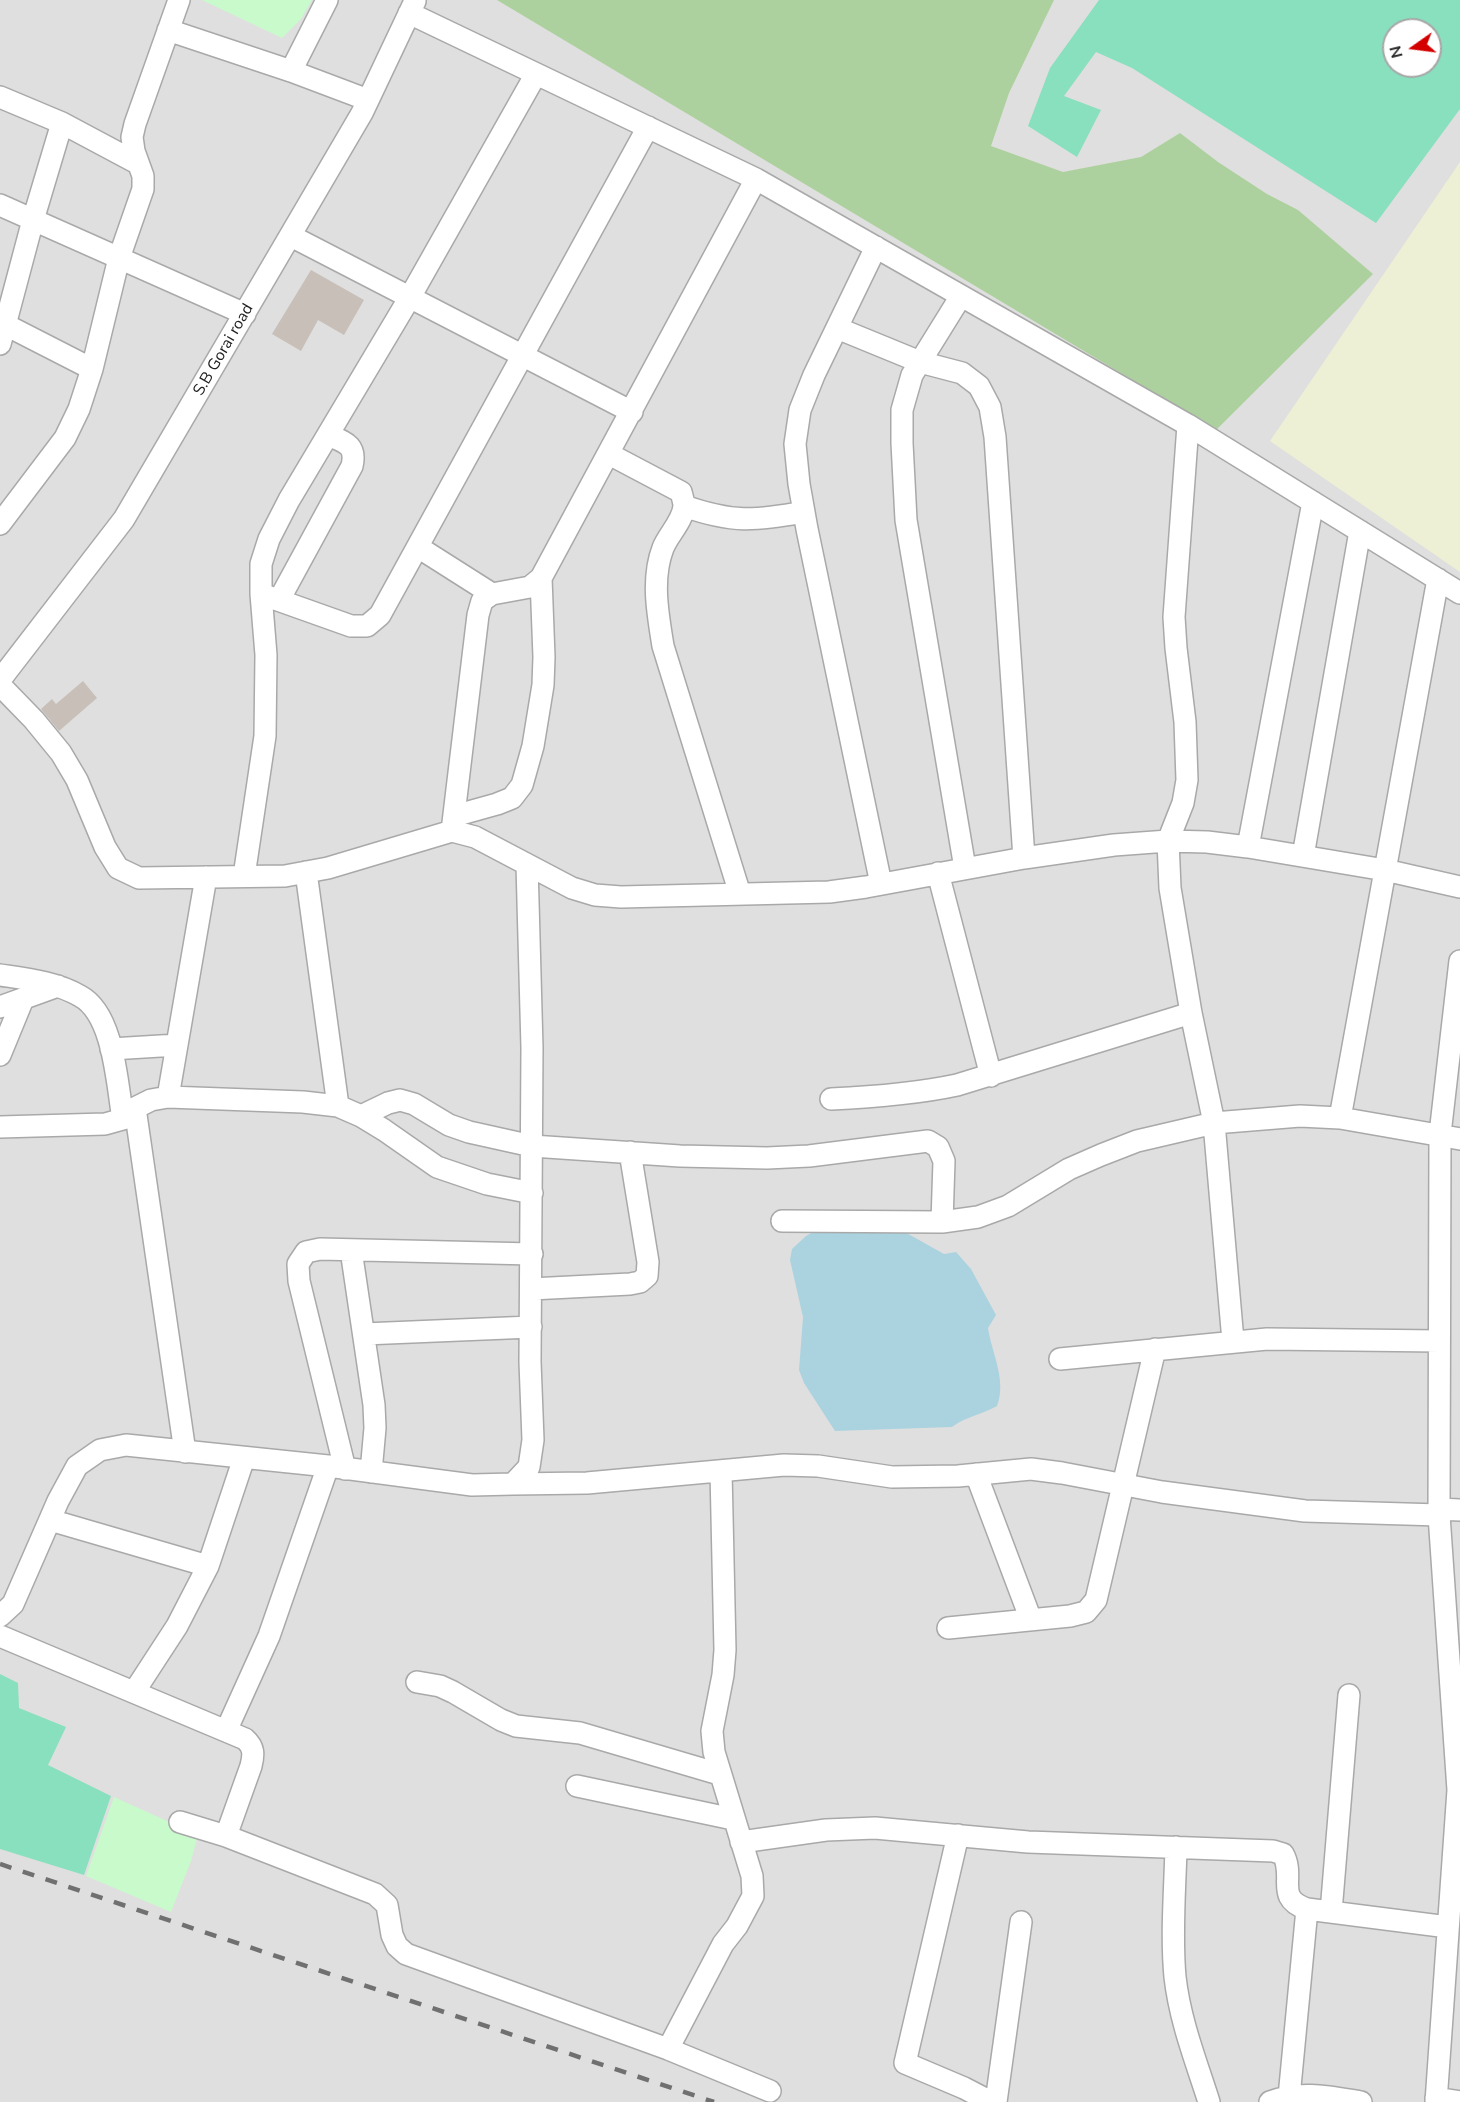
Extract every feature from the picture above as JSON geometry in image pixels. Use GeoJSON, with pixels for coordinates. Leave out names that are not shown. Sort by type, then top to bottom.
{"type":"FeatureCollection","features":[{"type":"Feature","properties":{"kind":"street"},"geometry":{"type":"LineString","coordinates":[[0,524],[65,438],[79,409],[92,369],[119,258],[143,189],[143,176],[137,163],[132,137],[135,124],[179,0]]}},
{"type":"Feature","properties":{"kind":"street"},"geometry":{"type":"LineString","coordinates":[[291,71],[327,0]]}},
{"type":"Feature","properties":{"kind":"street"},"geometry":{"type":"LineString","coordinates":[[412,6],[536,74],[756,179],[1188,425],[1460,593]]}},
{"type":"Feature","properties":{"kind":"street","name":"S.B Gorai road"},"geometry":{"type":"LineString","coordinates":[[0,680],[124,519],[291,236],[368,100],[412,6]]}},
{"type":"Feature","properties":{"kind":"street"},"geometry":{"type":"LineString","coordinates":[[168,30],[291,71],[368,100]]}},
{"type":"Feature","properties":{"kind":"street"},"geometry":{"type":"LineString","coordinates":[[243,876],[265,736],[266,656],[270,597],[261,564],[269,539],[289,500],[410,297],[536,74]]}},
{"type":"Feature","properties":{"kind":"street"},"geometry":{"type":"LineString","coordinates":[[0,97],[62,123],[137,163]]}},
{"type":"Feature","properties":{"kind":"street"},"geometry":{"type":"LineString","coordinates":[[62,123],[33,220],[3,334],[92,369]]}},
{"type":"Feature","properties":{"kind":"street"},"geometry":{"type":"LineString","coordinates":[[270,597],[351,626],[367,626],[380,615],[648,127]]}},
{"type":"Feature","properties":{"kind":"street"},"geometry":{"type":"LineString","coordinates":[[453,824],[478,615],[482,601],[492,594],[530,587],[541,578],[756,179]]}},
{"type":"Feature","properties":{"kind":"street"},"geometry":{"type":"LineString","coordinates":[[0,205],[245,314]]}},
{"type":"Feature","properties":{"kind":"street"},"geometry":{"type":"LineString","coordinates":[[291,236],[632,412]]}},
{"type":"Feature","properties":{"kind":"street"},"geometry":{"type":"LineString","coordinates":[[876,247],[800,410],[795,444],[798,484],[881,884]]}},
{"type":"Feature","properties":{"kind":"street"},"geometry":{"type":"LineString","coordinates":[[961,296],[912,375],[902,410],[906,520],[964,868]]}},
{"type":"Feature","properties":{"kind":"street"},"geometry":{"type":"LineString","coordinates":[[837,328],[920,362],[962,373],[979,386],[990,407],[995,437],[1024,858]]}},
{"type":"Feature","properties":{"kind":"street"},"geometry":{"type":"LineString","coordinates":[[1188,425],[1174,616],[1185,722],[1187,780],[1184,804],[1168,841],[1170,888],[1191,1013],[1214,1123],[1233,1341]]}},
{"type":"Feature","properties":{"kind":"street"},"geometry":{"type":"LineString","coordinates":[[270,597],[352,466],[354,458],[352,449],[346,443],[328,435]]}},
{"type":"Feature","properties":{"kind":"street"},"geometry":{"type":"LineString","coordinates":[[609,453],[681,492],[684,506],[663,548],[657,573],[657,611],[663,646],[740,894]]}},
{"type":"Feature","properties":{"kind":"street"},"geometry":{"type":"LineString","coordinates":[[1248,847],[1313,502]]}},
{"type":"Feature","properties":{"kind":"street"},"geometry":{"type":"LineString","coordinates":[[684,506],[711,515],[753,520],[804,513]]}},
{"type":"Feature","properties":{"kind":"street"},"geometry":{"type":"LineString","coordinates":[[1303,856],[1360,531]]}},
{"type":"Feature","properties":{"kind":"street"},"geometry":{"type":"LineString","coordinates":[[418,547],[492,594]]}},
{"type":"Feature","properties":{"kind":"street"},"geometry":{"type":"LineString","coordinates":[[0,685],[34,720],[61,753],[77,780],[105,847],[118,868],[139,878],[285,876],[328,868],[453,824],[512,798],[522,785],[533,746],[543,685],[541,578]]}},
{"type":"Feature","properties":{"kind":"street"},"geometry":{"type":"LineString","coordinates":[[1340,1119],[1438,579]]}},
{"type":"Feature","properties":{"kind":"street"},"geometry":{"type":"LineString","coordinates":[[453,824],[572,888],[595,895],[621,897],[829,892],[1024,858],[1114,845],[1168,841],[1207,842],[1248,847],[1385,870],[1460,887]]}},
{"type":"Feature","properties":{"kind":"street"},"geometry":{"type":"LineString","coordinates":[[513,1484],[529,1467],[533,1440],[532,1146],[527,865]]}},
{"type":"Feature","properties":{"kind":"street"},"geometry":{"type":"LineString","coordinates":[[306,872],[338,1106]]}},
{"type":"Feature","properties":{"kind":"street"},"geometry":{"type":"LineString","coordinates":[[938,873],[991,1076]]}},
{"type":"Feature","properties":{"kind":"street"},"geometry":{"type":"LineString","coordinates":[[168,1097],[206,877]]}},
{"type":"Feature","properties":{"kind":"street"},"geometry":{"type":"LineString","coordinates":[[1460,962],[1439,1341],[1439,1512],[1443,1599],[1458,1753],[1458,1790],[1456,1877],[1448,1927],[1452,1989],[1436,2100],[1460,2102]]}},
{"type":"Feature","properties":{"kind":"street"},"geometry":{"type":"LineString","coordinates":[[0,975],[58,986],[83,996],[96,1010],[109,1035],[129,1113],[184,1452]]}},
{"type":"Feature","properties":{"kind":"street"},"geometry":{"type":"LineString","coordinates":[[0,1007],[58,986]]}},
{"type":"Feature","properties":{"kind":"street"},"geometry":{"type":"LineString","coordinates":[[0,1055],[23,999]]}},
{"type":"Feature","properties":{"kind":"street"},"geometry":{"type":"LineString","coordinates":[[831,1099],[923,1092],[991,1076],[1191,1013]]}},
{"type":"Feature","properties":{"kind":"street"},"geometry":{"type":"LineString","coordinates":[[111,1049],[177,1045]]}},
{"type":"Feature","properties":{"kind":"street"},"geometry":{"type":"LineString","coordinates":[[0,1127],[96,1125],[129,1113],[151,1100],[168,1097],[303,1102],[338,1106],[361,1116],[437,1167],[487,1184],[532,1192]]}},
{"type":"Feature","properties":{"kind":"street"},"geometry":{"type":"LineString","coordinates":[[361,1116],[400,1100],[414,1104],[449,1125],[469,1132],[532,1146],[722,1157],[799,1156],[928,1141],[938,1147],[944,1161],[942,1222]]}},
{"type":"Feature","properties":{"kind":"street"},"geometry":{"type":"LineString","coordinates":[[782,1221],[942,1222],[978,1217],[1008,1206],[1069,1169],[1137,1140],[1214,1123],[1300,1116],[1340,1119],[1450,1137]]}},
{"type":"Feature","properties":{"kind":"street"},"geometry":{"type":"LineString","coordinates":[[531,1289],[630,1284],[640,1282],[646,1276],[648,1262],[630,1152]]}},
{"type":"Feature","properties":{"kind":"street"},"geometry":{"type":"LineString","coordinates":[[226,1731],[269,1636],[336,1468],[299,1281],[298,1264],[306,1252],[320,1249],[532,1254]]}},
{"type":"Feature","properties":{"kind":"street"},"geometry":{"type":"LineString","coordinates":[[351,1250],[374,1416],[371,1472]]}},
{"type":"Feature","properties":{"kind":"street"},"geometry":{"type":"LineString","coordinates":[[364,1334],[531,1327]]}},
{"type":"Feature","properties":{"kind":"street"},"geometry":{"type":"LineString","coordinates":[[1060,1359],[1233,1341],[1298,1338],[1439,1341]]}},
{"type":"Feature","properties":{"kind":"street"},"geometry":{"type":"LineString","coordinates":[[948,1628],[1070,1616],[1086,1612],[1096,1600],[1155,1349]]}},
{"type":"Feature","properties":{"kind":"street"},"geometry":{"type":"LineString","coordinates":[[0,1616],[13,1604],[77,1466],[100,1450],[126,1445],[472,1485],[587,1483],[784,1465],[818,1466],[892,1477],[976,1474],[1031,1469],[1161,1492],[1305,1511],[1439,1512],[1460,1510]]}},
{"type":"Feature","properties":{"kind":"street"},"geometry":{"type":"LineString","coordinates":[[134,1692],[177,1626],[208,1566],[244,1458]]}},
{"type":"Feature","properties":{"kind":"street"},"geometry":{"type":"LineString","coordinates":[[668,2049],[723,1944],[746,1912],[753,1896],[752,1876],[719,1774],[712,1731],[723,1675],[725,1650],[721,1471]]}},
{"type":"Feature","properties":{"kind":"street"},"geometry":{"type":"LineString","coordinates":[[976,1474],[1031,1620]]}},
{"type":"Feature","properties":{"kind":"street"},"geometry":{"type":"LineString","coordinates":[[50,1520],[208,1566]]}},
{"type":"Feature","properties":{"kind":"street"},"geometry":{"type":"LineString","coordinates":[[0,1636],[245,1738],[252,1745],[254,1754],[226,1836]]}},
{"type":"Feature","properties":{"kind":"street"},"geometry":{"type":"LineString","coordinates":[[417,1682],[440,1686],[516,1726],[580,1733],[719,1774]]}},
{"type":"Feature","properties":{"kind":"street"},"geometry":{"type":"LineString","coordinates":[[1331,1912],[1349,1695]]}},
{"type":"Feature","properties":{"kind":"street"},"geometry":{"type":"LineString","coordinates":[[578,1786],[733,1819]]}},
{"type":"Feature","properties":{"kind":"street"},"geometry":{"type":"LineString","coordinates":[[180,1822],[226,1836],[375,1894],[387,1905],[396,1946],[406,1954],[668,2049],[770,2091]]}},
{"type":"Feature","properties":{"kind":"street"},"geometry":{"type":"LineString","coordinates":[[741,1842],[848,1828],[875,1828],[1028,1842],[1273,1851],[1283,1854],[1288,1862],[1287,1892],[1291,1901],[1297,1906],[1448,1927]]}},
{"type":"Feature","properties":{"kind":"street"},"geometry":{"type":"LineString","coordinates":[[958,1835],[905,2062],[991,2102]]}},
{"type":"Feature","properties":{"kind":"street"},"geometry":{"type":"LineString","coordinates":[[1176,1847],[1175,1977],[1188,2038],[1209,2102]]}},
{"type":"Feature","properties":{"kind":"street"},"geometry":{"type":"LineString","coordinates":[[1307,1909],[1280,2099],[1311,2094],[1361,2102]]}},
{"type":"Feature","properties":{"kind":"street"},"geometry":{"type":"LineString","coordinates":[[996,2102],[1021,1922]]}},
{"type":"Feature","properties":{"kind":"shaded area"},"geometry":{"type":"Polygon","coordinates":[[[0,0],[1460,0],[1460,2102],[0,2102],[0,0]]]}},
{"type":"Feature","properties":{"kind":"green space"},"geometry":{"type":"Polygon","coordinates":[[[202,0],[312,0],[301,19],[282,38],[202,0]]]}},
{"type":"Feature","properties":{"kind":"green space"},"geometry":{"type":"Polygon","coordinates":[[[497,0],[1054,0],[1009,93],[991,146],[1063,172],[1141,157],[1180,133],[1218,162],[1267,194],[1298,210],[1373,274],[1216,430],[497,0]]]}},
{"type":"Feature","properties":{"kind":"green space"},"geometry":{"type":"Polygon","coordinates":[[[1099,0],[1460,0],[1460,109],[1376,223],[1132,68],[1096,52],[1064,96],[1101,110],[1077,157],[1028,126],[1050,68],[1099,0]]]}},
{"type":"Feature","properties":{"kind":"green space"},"geometry":{"type":"Polygon","coordinates":[[[1460,162],[1460,572],[1270,441],[1460,162]]]}},
{"type":"Feature","properties":{"kind":"green space"},"geometry":{"type":"Polygon","coordinates":[[[0,1674],[18,1683],[19,1708],[66,1727],[48,1765],[111,1796],[84,1875],[0,1849],[0,1674]]]}},
{"type":"Feature","properties":{"kind":"green space"},"geometry":{"type":"Polygon","coordinates":[[[114,1797],[198,1835],[191,1861],[171,1912],[86,1876],[114,1797]]]}},
{"type":"Feature","properties":{"kind":"water"},"geometry":{"type":"Polygon","coordinates":[[[823,1226],[903,1231],[944,1254],[956,1252],[971,1269],[996,1315],[988,1328],[1000,1377],[1000,1396],[997,1406],[952,1427],[835,1431],[804,1383],[799,1370],[803,1317],[790,1260],[792,1249],[806,1236],[823,1226]]]}},
{"type":"Feature","properties":{"kind":"building"},"geometry":{"type":"Polygon","coordinates":[[[311,270],[364,300],[344,335],[318,320],[301,351],[272,334],[311,270]]]}},
{"type":"Feature","properties":{"kind":"building"},"geometry":{"type":"Polygon","coordinates":[[[83,681],[97,698],[59,731],[41,709],[52,699],[56,704],[83,681]]]}},
{"type":"Feature","properties":{"kind":"railway"},"geometry":{"type":"LineString","coordinates":[[0,1864],[714,2102]]}}]}
